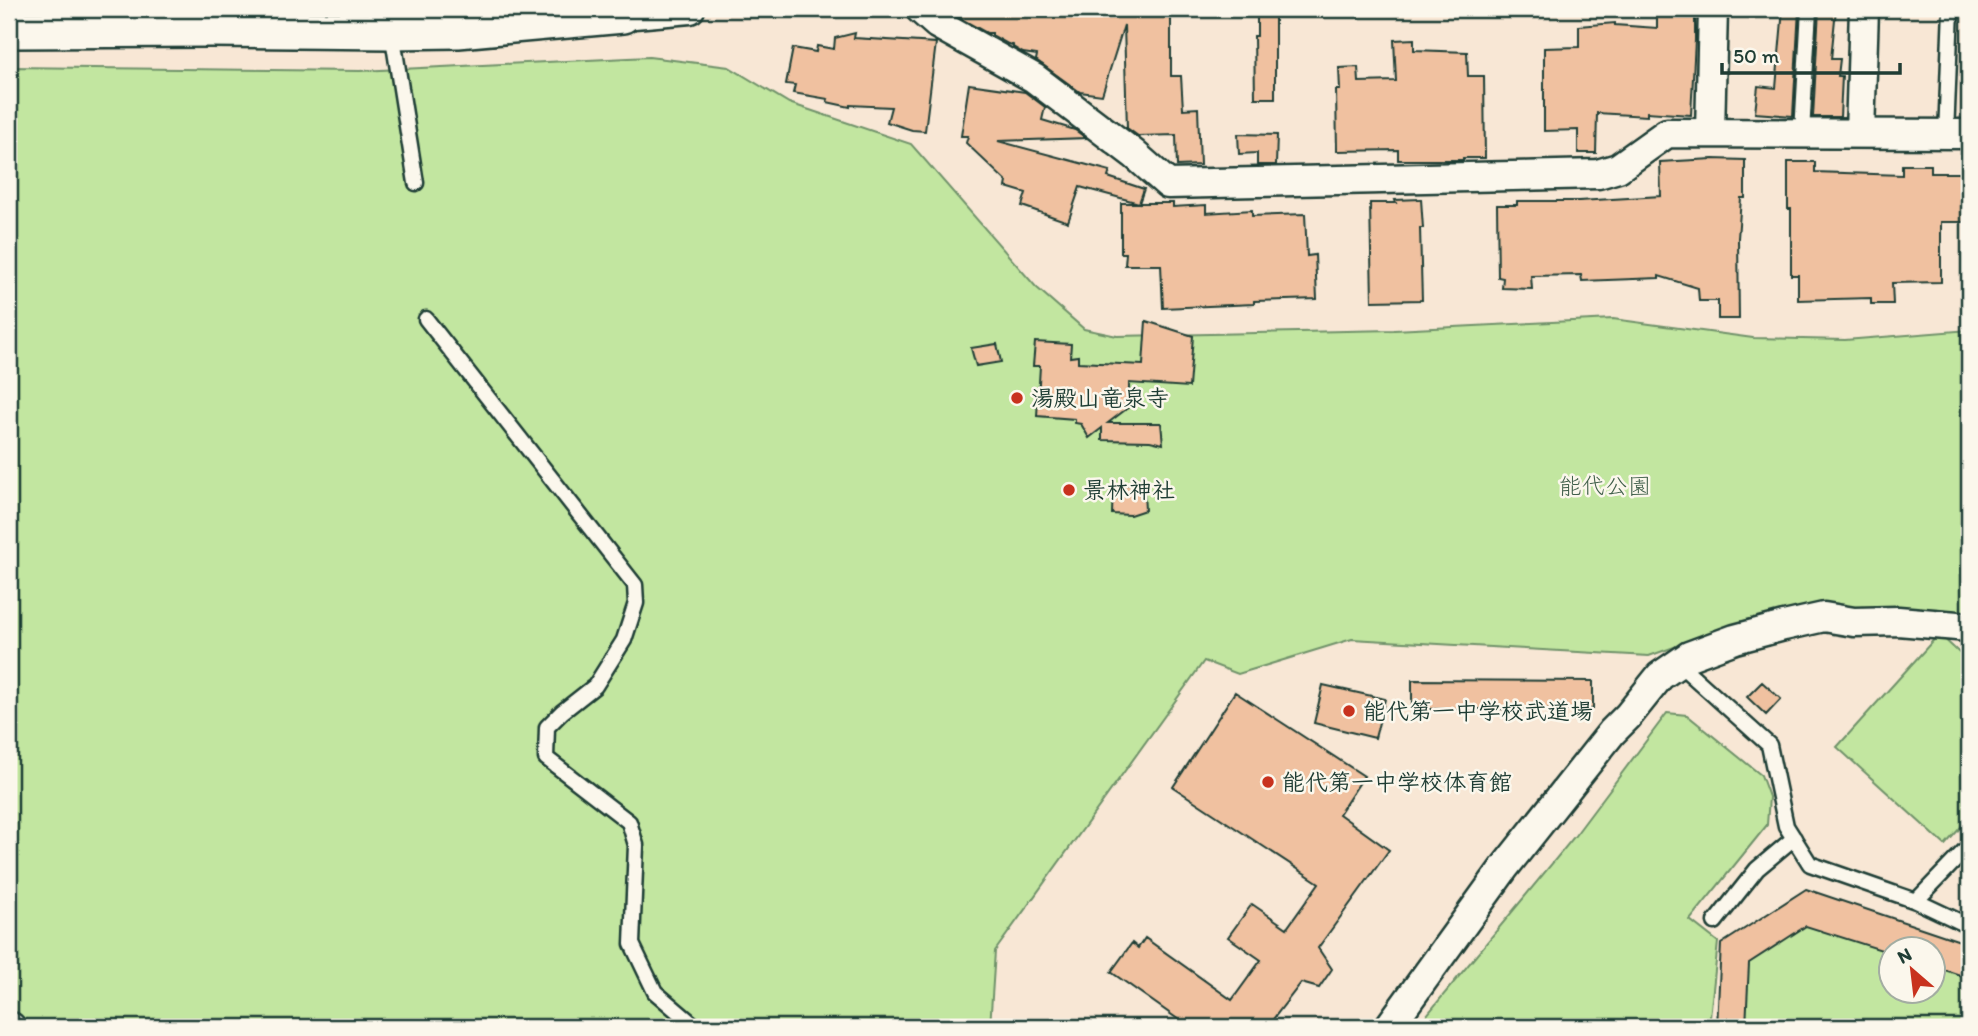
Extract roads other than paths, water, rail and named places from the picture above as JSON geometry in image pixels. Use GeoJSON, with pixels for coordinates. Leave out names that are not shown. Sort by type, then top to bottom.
{"type":"FeatureCollection","features":[{"type":"Feature","properties":{"kind":"street"},"geometry":{"type":"LineString","coordinates":[[9,30],[392,30],[452,19],[690,9]]}},
{"type":"Feature","properties":{"kind":"street"},"geometry":{"type":"LineString","coordinates":[[920,9],[937,24],[1034,78],[1134,154],[1168,184],[1598,174],[1618,168],[1667,133],[1958,134]]}},
{"type":"Feature","properties":{"kind":"street"},"geometry":{"type":"LineString","coordinates":[[1710,132],[1713,9]]}},
{"type":"Feature","properties":{"kind":"street"},"geometry":{"type":"LineString","coordinates":[[1860,133],[1864,9]]}},
{"type":"Feature","properties":{"kind":"street"},"geometry":{"type":"LineString","coordinates":[[1388,1027],[1504,868],[1612,732],[1660,676],[1678,663],[1689,656],[1735,639],[1824,617],[1854,622],[1898,621],[1969,627]]}},
{"type":"Feature","properties":{"kind":"lane"},"geometry":{"type":"LineString","coordinates":[[1802,133],[1809,9]]}},
{"type":"Feature","properties":{"kind":"lane"},"geometry":{"type":"LineString","coordinates":[[1951,9],[1958,134]]}},
{"type":"Feature","properties":{"kind":"lane"},"geometry":{"type":"LineString","coordinates":[[392,30],[416,183]]}},
{"type":"Feature","properties":{"kind":"lane"},"geometry":{"type":"LineString","coordinates":[[426,319],[635,585],[636,603],[624,640],[595,686],[547,727],[546,758],[629,822],[636,845],[632,944],[655,992],[696,1027]]}},
{"type":"Feature","properties":{"kind":"lane"},"geometry":{"type":"LineString","coordinates":[[1678,663],[1769,745],[1786,826],[1810,864],[1916,901],[1969,926]]}},
{"type":"Feature","properties":{"kind":"lane"},"geometry":{"type":"LineString","coordinates":[[1715,922],[1757,869],[1794,838]]}},
{"type":"Feature","properties":{"kind":"lane"},"geometry":{"type":"LineString","coordinates":[[1916,901],[1969,846]]}},
{"type":"Feature","properties":{"kind":"place","name":"湯殿山竜泉寺"},"geometry":{"type":"Point","coordinates":[1017,398]}},
{"type":"Feature","properties":{"kind":"place","name":"景林神社"},"geometry":{"type":"Point","coordinates":[1069,490]}},
{"type":"Feature","properties":{"kind":"place","name":"能代第一中学校武道場"},"geometry":{"type":"Point","coordinates":[1349,711]}},
{"type":"Feature","properties":{"kind":"place","name":"能代第一中学校体育館"},"geometry":{"type":"Point","coordinates":[1268,782]}},
{"type":"Feature","properties":{"kind":"park label","name":"能代公園"},"geometry":{"type":"Point","coordinates":[1605,486]}}]}
